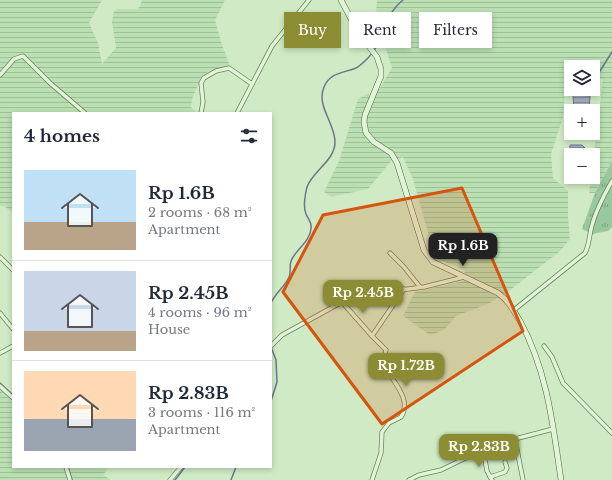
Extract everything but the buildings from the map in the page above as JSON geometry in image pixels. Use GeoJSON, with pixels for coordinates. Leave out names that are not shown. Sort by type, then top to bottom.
{"type":"FeatureCollection","features":[{"type":"Feature","properties":{"kind":"main road"},"geometry":{"type":"LineString","coordinates":[[341,0],[358,32],[377,57],[381,73],[364,122],[366,133],[395,158],[428,259],[498,293],[514,310],[536,354],[550,406],[561,480]]}},
{"type":"Feature","properties":{"kind":"street"},"geometry":{"type":"LineString","coordinates":[[238,112],[272,46],[309,0]]}},
{"type":"Feature","properties":{"kind":"street"},"geometry":{"type":"LineString","coordinates":[[0,75],[14,59],[24,56],[50,83],[84,112]]}},
{"type":"Feature","properties":{"kind":"street"},"geometry":{"type":"LineString","coordinates":[[201,112],[203,102],[201,82],[210,74],[229,68],[252,84]]}},
{"type":"Feature","properties":{"kind":"street"},"geometry":{"type":"LineString","coordinates":[[514,310],[584,253],[590,241],[591,226],[598,207],[612,181]]}},
{"type":"Feature","properties":{"kind":"street"},"geometry":{"type":"LineString","coordinates":[[390,253],[404,267],[420,287]]}},
{"type":"Feature","properties":{"kind":"street"},"geometry":{"type":"LineString","coordinates":[[0,257],[12,269]]}},
{"type":"Feature","properties":{"kind":"street"},"geometry":{"type":"LineString","coordinates":[[272,345],[278,339],[342,302],[464,277]]}},
{"type":"Feature","properties":{"kind":"street"},"geometry":{"type":"LineString","coordinates":[[372,336],[404,289]]}},
{"type":"Feature","properties":{"kind":"street"},"geometry":{"type":"LineString","coordinates":[[342,302],[386,350],[383,363],[404,397],[406,405],[401,417],[389,423],[382,432],[381,453],[372,480]]}},
{"type":"Feature","properties":{"kind":"street"},"geometry":{"type":"LineString","coordinates":[[0,313],[12,327]]}},
{"type":"Feature","properties":{"kind":"street"},"geometry":{"type":"LineString","coordinates":[[544,346],[552,357],[563,383],[612,433]]}},
{"type":"Feature","properties":{"kind":"street"},"geometry":{"type":"LineString","coordinates":[[0,353],[12,347]]}},
{"type":"Feature","properties":{"kind":"street"},"geometry":{"type":"LineString","coordinates":[[0,386],[12,397]]}},
{"type":"Feature","properties":{"kind":"street"},"geometry":{"type":"LineString","coordinates":[[409,480],[419,475],[441,470],[492,445],[553,429]]}},
{"type":"Feature","properties":{"kind":"street"},"geometry":{"type":"LineString","coordinates":[[515,439],[522,480]]}},
{"type":"Feature","properties":{"kind":"street"},"geometry":{"type":"LineString","coordinates":[[483,449],[491,478],[505,472],[507,468],[505,462]]}},
{"type":"Feature","properties":{"kind":"street"},"geometry":{"type":"LineString","coordinates":[[66,468],[70,480]]}},
{"type":"Feature","properties":{"kind":"street"},"geometry":{"type":"LineString","coordinates":[[170,480],[180,468]]}},
{"type":"Feature","properties":{"kind":"highlighted area"},"geometry":{"type":"Polygon","coordinates":[[[462,188],[523,331],[382,424],[283,292],[323,215],[462,188]]]}},
{"type":"Feature","properties":{"kind":"green space"},"geometry":{"type":"Polygon","coordinates":[[[0,0],[102,0],[89,23],[98,43],[102,64],[116,48],[112,22],[114,11],[118,9],[137,9],[142,0],[225,0],[215,20],[230,66],[209,71],[202,76],[192,99],[191,107],[196,112],[12,112],[12,212],[4,206],[0,206],[0,0]]]}},
{"type":"Feature","properties":{"kind":"green space"},"geometry":{"type":"Polygon","coordinates":[[[377,0],[612,0],[612,161],[600,184],[600,148],[594,148],[595,140],[600,140],[600,104],[603,79],[600,79],[600,60],[564,60],[565,96],[563,117],[551,154],[553,178],[568,191],[570,239],[560,251],[509,291],[490,303],[456,316],[444,330],[430,335],[403,316],[415,292],[464,281],[465,270],[435,258],[413,179],[403,157],[391,161],[368,189],[331,197],[324,192],[339,161],[358,99],[367,94],[377,93],[392,68],[386,48],[411,48],[411,12],[376,12],[377,0]]]}},
{"type":"Feature","properties":{"kind":"green space"},"geometry":{"type":"Polygon","coordinates":[[[612,161],[612,227],[608,231],[592,234],[582,229],[600,184],[612,161]]]}},
{"type":"Feature","properties":{"kind":"green space"},"geometry":{"type":"Polygon","coordinates":[[[590,184],[600,184],[595,193],[589,193],[590,184]]]}},
{"type":"Feature","properties":{"kind":"green space"},"geometry":{"type":"Polygon","coordinates":[[[0,390],[12,399],[12,468],[108,468],[103,475],[111,480],[0,480],[0,390]]]}},
{"type":"Feature","properties":{"kind":"water"},"geometry":{"type":"Polygon","coordinates":[[[573,96],[590,96],[589,104],[574,104],[573,96]]]}},
{"type":"Feature","properties":{"kind":"water"},"geometry":{"type":"Polygon","coordinates":[[[570,145],[582,145],[585,148],[570,148],[570,145]]]}},
{"type":"Feature","properties":{"kind":"waterway"},"geometry":{"type":"LineString","coordinates":[[272,302],[289,277],[290,263],[293,257],[306,241],[310,233],[311,224],[305,208],[307,187],[314,175],[328,160],[334,149],[334,135],[322,101],[324,87],[330,78],[356,68],[368,58],[378,44],[391,14],[403,0]]}},
{"type":"Feature","properties":{"kind":"waterway"},"geometry":{"type":"LineString","coordinates":[[600,71],[612,52]]}},
{"type":"Feature","properties":{"kind":"waterway"},"geometry":{"type":"LineString","coordinates":[[272,350],[276,360],[277,382],[272,398]]}},
{"type":"Feature","properties":{"kind":"waterway"},"geometry":{"type":"LineString","coordinates":[[0,383],[12,394]]}},
{"type":"Feature","properties":{"kind":"waterway"},"geometry":{"type":"LineString","coordinates":[[68,468],[72,480]]}},
{"type":"Feature","properties":{"kind":"waterway"},"geometry":{"type":"LineString","coordinates":[[175,480],[184,468]]}},
{"type":"Feature","properties":{"kind":"waterway"},"geometry":{"type":"LineString","coordinates":[[231,480],[236,468]]}}]}
